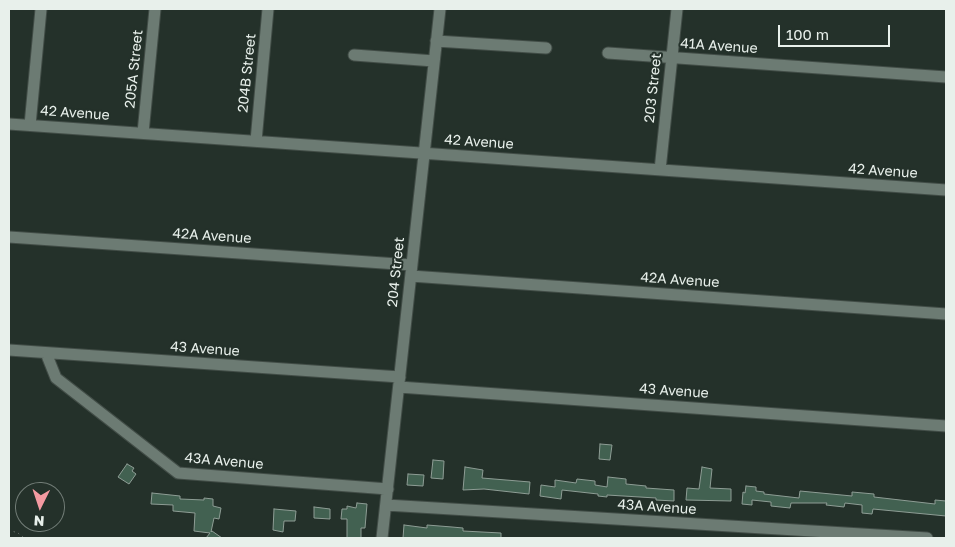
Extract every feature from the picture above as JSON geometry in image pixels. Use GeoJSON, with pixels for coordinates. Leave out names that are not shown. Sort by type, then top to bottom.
{"type":"FeatureCollection","features":[{"type":"Feature","properties":{"kind":"street"},"geometry":{"type":"LineString","coordinates":[[30,125],[41,9]]}},
{"type":"Feature","properties":{"kind":"street","name":"205A Street"},"geometry":{"type":"LineString","coordinates":[[143,133],[155,9]]}},
{"type":"Feature","properties":{"kind":"street","name":"204B Street"},"geometry":{"type":"LineString","coordinates":[[256,141],[268,9]]}},
{"type":"Feature","properties":{"kind":"street","name":"204 Street"},"geometry":{"type":"LineString","coordinates":[[382,538],[440,9]]}},
{"type":"Feature","properties":{"kind":"street","name":"203 Street"},"geometry":{"type":"LineString","coordinates":[[660,170],[677,9]]}},
{"type":"Feature","properties":{"kind":"street"},"geometry":{"type":"LineString","coordinates":[[436,41],[546,48]]}},
{"type":"Feature","properties":{"kind":"street","name":"41A Avenue"},"geometry":{"type":"LineString","coordinates":[[608,53],[946,77]]}},
{"type":"Feature","properties":{"kind":"street"},"geometry":{"type":"LineString","coordinates":[[354,55],[434,61]]}},
{"type":"Feature","properties":{"kind":"street","name":"42 Avenue"},"geometry":{"type":"LineString","coordinates":[[9,124],[946,190]]}},
{"type":"Feature","properties":{"kind":"street","name":"42A Avenue"},"geometry":{"type":"LineString","coordinates":[[9,236],[946,314]]}},
{"type":"Feature","properties":{"kind":"street","name":"43 Avenue"},"geometry":{"type":"LineString","coordinates":[[9,350],[946,426]]}},
{"type":"Feature","properties":{"kind":"street","name":"43A Avenue"},"geometry":{"type":"LineString","coordinates":[[46,353],[56,378],[178,473],[388,489]]}},
{"type":"Feature","properties":{"kind":"street","name":"43A Avenue"},"geometry":{"type":"LineString","coordinates":[[386,505],[927,538]]}},
{"type":"Feature","properties":{"kind":"path"},"geometry":{"type":"LineString","coordinates":[[9,530],[24,538]]}},
{"type":"Feature","properties":{"kind":"building"},"geometry":{"type":"Polygon","coordinates":[[[600,444],[612,445],[610,460],[599,459],[600,444]]]}},
{"type":"Feature","properties":{"kind":"building"},"geometry":{"type":"Polygon","coordinates":[[[433,460],[444,461],[443,479],[431,478],[433,460]]]}},
{"type":"Feature","properties":{"kind":"building"},"geometry":{"type":"Polygon","coordinates":[[[127,464],[134,468],[132,471],[136,474],[129,484],[118,477],[127,464]]]}},
{"type":"Feature","properties":{"kind":"building"},"geometry":{"type":"Polygon","coordinates":[[[465,467],[483,470],[482,478],[530,482],[529,494],[484,489],[463,490],[465,467]]]}},
{"type":"Feature","properties":{"kind":"building"},"geometry":{"type":"Polygon","coordinates":[[[702,467],[712,469],[710,488],[731,489],[731,501],[686,500],[687,488],[699,489],[702,467]]]}},
{"type":"Feature","properties":{"kind":"building"},"geometry":{"type":"Polygon","coordinates":[[[408,474],[424,475],[423,486],[407,485],[408,474]]]}},
{"type":"Feature","properties":{"kind":"building"},"geometry":{"type":"Polygon","coordinates":[[[608,477],[626,479],[626,484],[646,486],[646,488],[674,490],[674,501],[607,495],[607,497],[598,496],[598,494],[562,490],[561,499],[540,496],[541,485],[555,487],[555,480],[576,483],[577,479],[595,481],[595,485],[607,487],[608,477]]]}},
{"type":"Feature","properties":{"kind":"building"},"geometry":{"type":"Polygon","coordinates":[[[746,486],[756,487],[756,491],[764,492],[764,494],[799,498],[800,491],[852,496],[852,492],[874,494],[874,497],[935,504],[935,500],[946,501],[946,516],[873,509],[872,514],[862,513],[862,505],[845,503],[844,507],[826,505],[827,503],[791,503],[790,508],[771,506],[771,502],[752,500],[752,505],[742,504],[743,492],[745,493],[746,486]]]}},
{"type":"Feature","properties":{"kind":"building"},"geometry":{"type":"Polygon","coordinates":[[[152,493],[180,496],[180,499],[213,499],[213,506],[221,508],[219,519],[214,518],[211,532],[222,538],[206,538],[210,533],[194,531],[195,513],[173,511],[173,505],[151,504],[152,493]]]}},
{"type":"Feature","properties":{"kind":"building"},"geometry":{"type":"Polygon","coordinates":[[[357,503],[367,504],[365,528],[361,528],[361,538],[347,538],[347,519],[341,519],[342,509],[347,509],[347,506],[356,508],[357,503]]]}},
{"type":"Feature","properties":{"kind":"building"},"geometry":{"type":"Polygon","coordinates":[[[314,507],[330,509],[330,519],[314,518],[314,507]]]}},
{"type":"Feature","properties":{"kind":"building"},"geometry":{"type":"Polygon","coordinates":[[[274,509],[296,511],[295,521],[284,521],[283,532],[273,530],[274,509]]]}},
{"type":"Feature","properties":{"kind":"building"},"geometry":{"type":"Polygon","coordinates":[[[404,525],[427,528],[427,525],[452,527],[463,528],[463,531],[501,533],[501,538],[403,538],[404,525]]]}}]}
